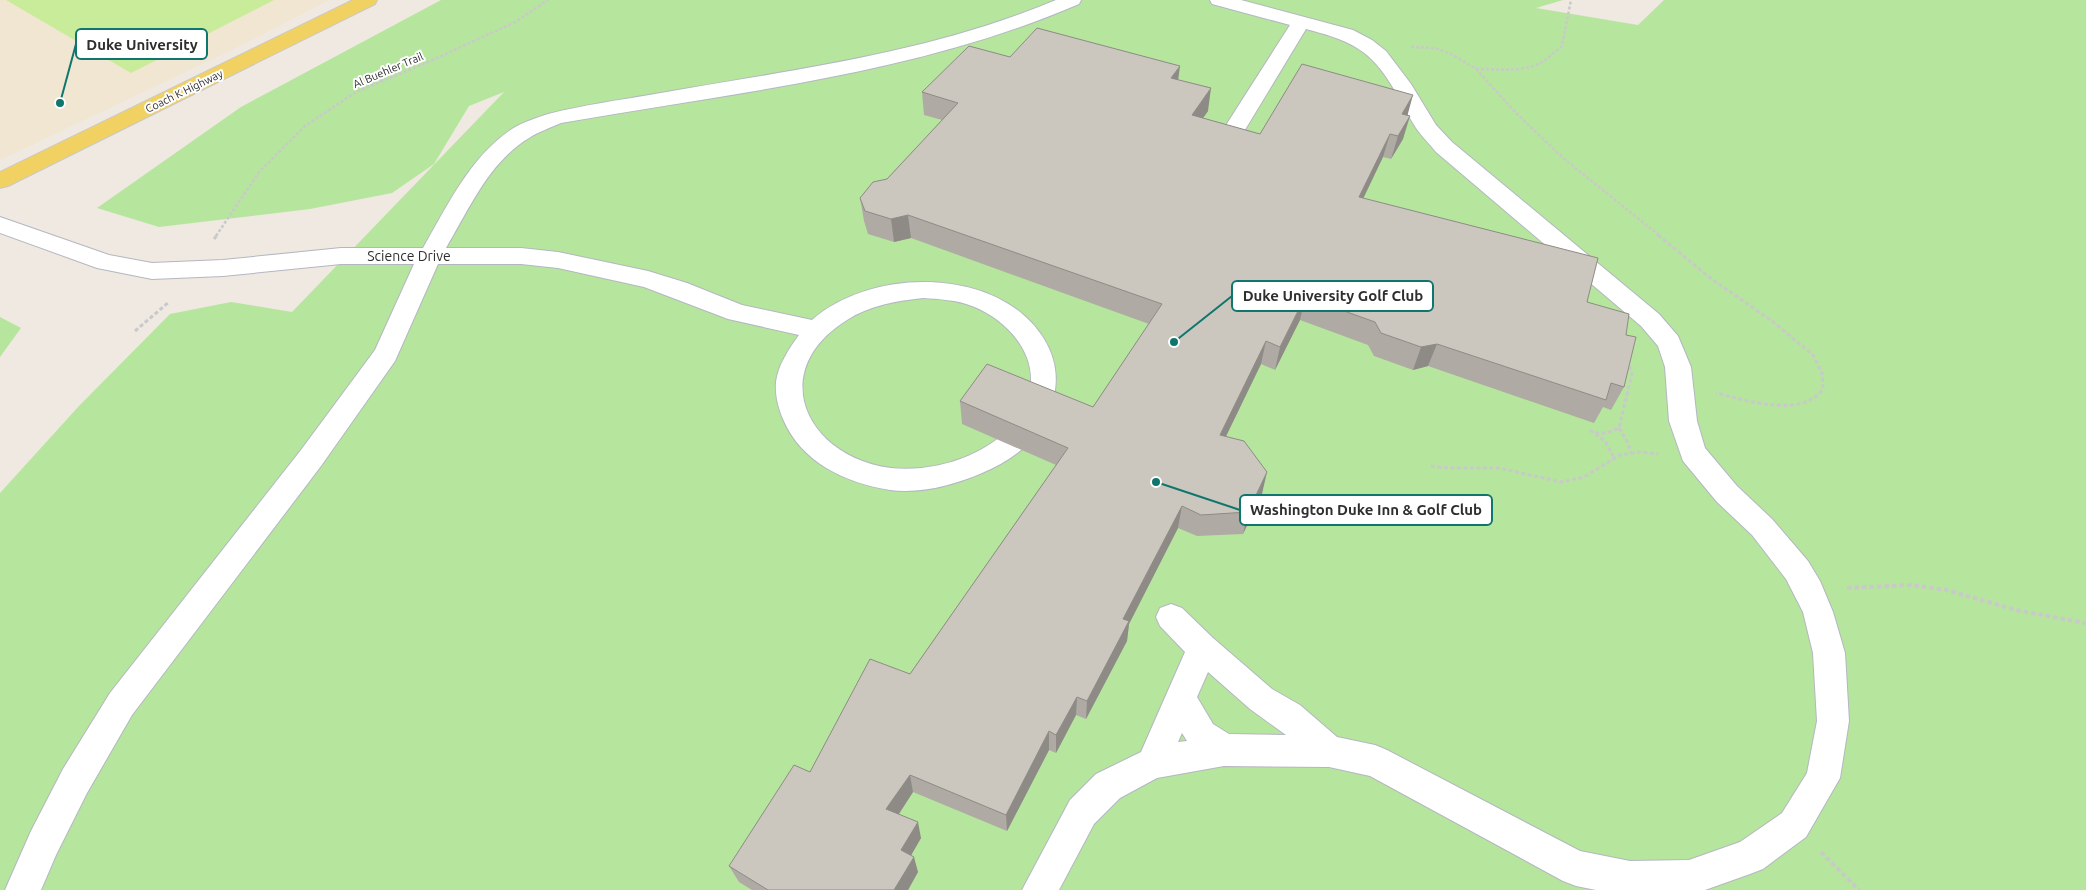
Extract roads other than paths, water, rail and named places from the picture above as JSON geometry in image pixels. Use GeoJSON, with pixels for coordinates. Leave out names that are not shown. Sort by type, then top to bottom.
{"type":"FeatureCollection","features":[{"type":"Feature","properties":{"kind":"main road","name":"Coach K Highway"},"geometry":{"type":"LineString","coordinates":[[0,182],[368,0]]}},
{"type":"Feature","properties":{"kind":"lane"},"geometry":{"type":"LineString","coordinates":[[23,890],[43,843],[59,812],[121,704],[311,458],[386,354],[430,256],[468,190],[493,154],[522,133],[555,118],[816,74],[928,50],[1048,11],[1072,0]]}},
{"type":"Feature","properties":{"kind":"lane"},"geometry":{"type":"LineString","coordinates":[[1040,890],[1082,812],[1108,786],[1154,763],[1224,750],[1329,751],[1375,761],[1576,868],[1630,879],[1689,878],[1750,856],[1794,825],[1823,778],[1833,721],[1829,653],[1818,612],[1809,590],[1797,570],[1762,527],[1727,494],[1693,453],[1683,421],[1678,367],[1669,343],[1650,320],[1444,146],[1428,128],[1401,84],[1379,55],[1365,44],[1346,34],[1219,0]]}},
{"type":"Feature","properties":{"kind":"lane"},"geometry":{"type":"LineString","coordinates":[[1232,133],[1301,22]]}},
{"type":"Feature","properties":{"kind":"lane","name":"Science Drive"},"geometry":{"type":"LineString","coordinates":[[0,225],[105,262],[152,271],[223,268],[341,256],[521,256],[558,260],[648,279],[737,313],[816,330]]}},
{"type":"Feature","properties":{"kind":"lane"},"geometry":{"type":"LineString","coordinates":[[923,290],[952,292],[980,300],[1004,312],[1024,328],[1038,348],[1043,371],[1042,395],[1032,418],[1015,440],[990,458],[959,472],[917,479],[892,479],[859,472],[831,460],[809,442],[795,420],[789,397],[791,373],[800,351],[816,330],[838,313],[864,301],[893,293],[923,290]]}},
{"type":"Feature","properties":{"kind":"lane"},"geometry":{"type":"LineString","coordinates":[[1171,617],[1202,648],[1261,699],[1288,716],[1329,751]]}},
{"type":"Feature","properties":{"kind":"lane"},"geometry":{"type":"LineString","coordinates":[[1154,763],[1202,648]]}},
{"type":"Feature","properties":{"kind":"lane"},"geometry":{"type":"LineString","coordinates":[[1180,698],[1194,719],[1201,735],[1224,750]]}},
{"type":"Feature","properties":{"kind":"place","name":"Duke University"},"geometry":{"type":"Point","coordinates":[60,103]}},
{"type":"Feature","properties":{"kind":"place","name":"Duke University Golf Club"},"geometry":{"type":"Point","coordinates":[1174,342]}},
{"type":"Feature","properties":{"kind":"place","name":"Washington Duke Inn & Golf Club"},"geometry":{"type":"Point","coordinates":[1156,482]}}]}
